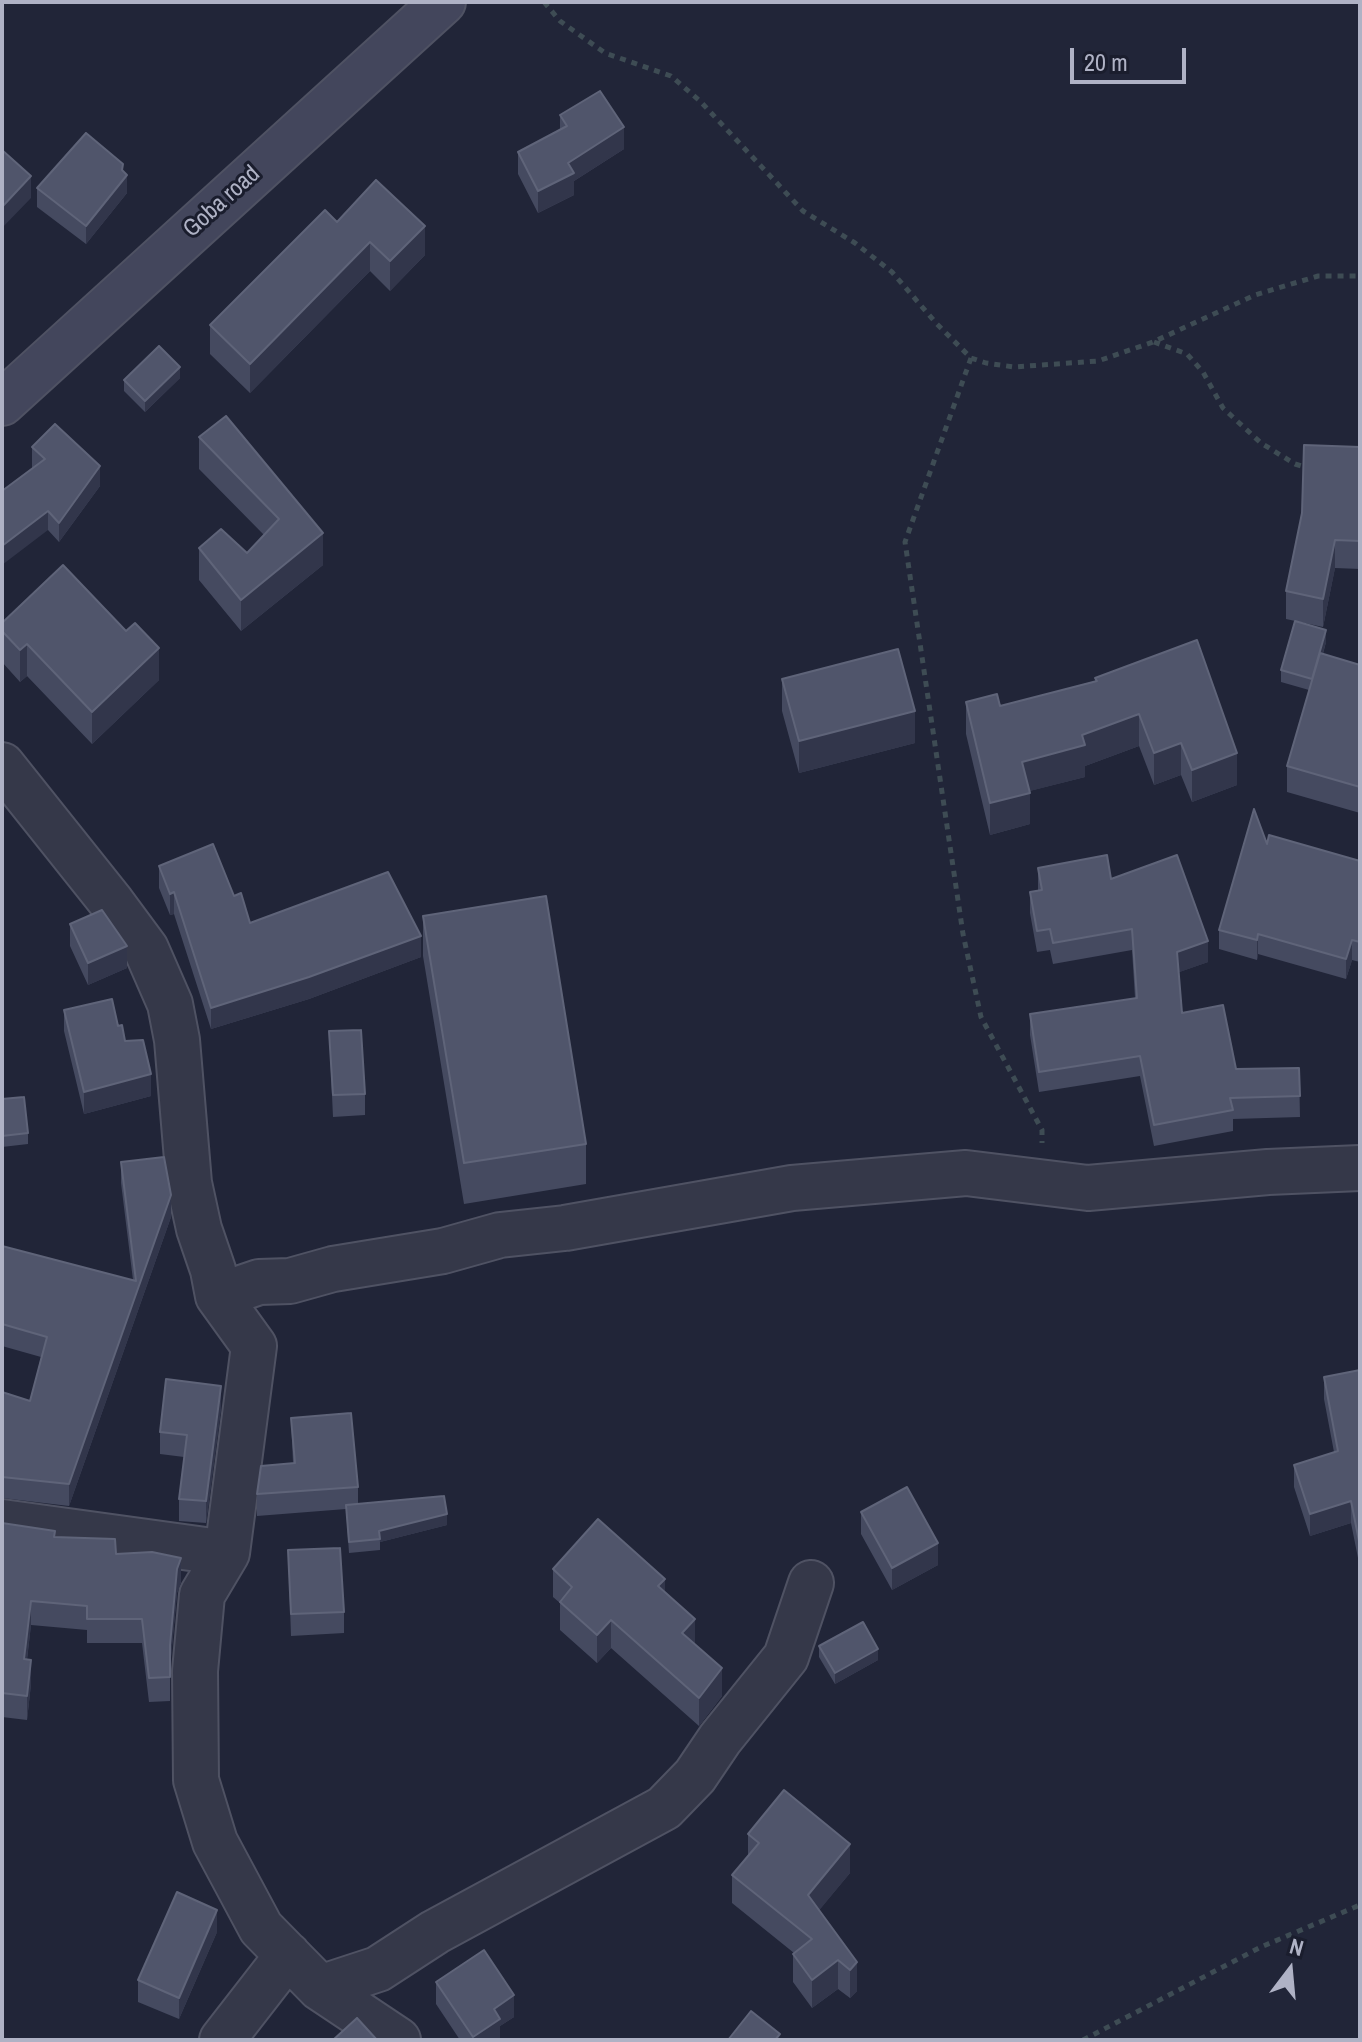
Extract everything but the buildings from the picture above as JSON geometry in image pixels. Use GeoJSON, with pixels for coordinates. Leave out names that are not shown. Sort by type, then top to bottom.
{"type":"FeatureCollection","features":[{"type":"Feature","properties":{"kind":"main road","name":"Goba road"},"geometry":{"type":"LineString","coordinates":[[2,403],[443,2]]}},
{"type":"Feature","properties":{"kind":"street"},"geometry":{"type":"LineString","coordinates":[[2,765],[146,949],[170,1004],[177,1040],[189,1183],[218,1296],[254,1346],[227,1553],[202,1595],[195,1671],[196,1780],[215,1842],[261,1928],[320,1988],[398,2040]]}},
{"type":"Feature","properties":{"kind":"street"},"geometry":{"type":"LineString","coordinates":[[218,1296],[259,1282],[290,1281],[333,1269],[443,1251],[500,1235],[565,1228],[792,1188],[966,1173],[1088,1188],[1268,1172],[1360,1168]]}},
{"type":"Feature","properties":{"kind":"street"},"geometry":{"type":"LineString","coordinates":[[2,1522],[227,1553]]}},
{"type":"Feature","properties":{"kind":"street"},"geometry":{"type":"LineString","coordinates":[[320,1988],[378,1969],[435,1932],[664,1808],[695,1776],[720,1739],[786,1657],[811,1583]]}},
{"type":"Feature","properties":{"kind":"street"},"geometry":{"type":"LineString","coordinates":[[222,2040],[288,1955]]}},
{"type":"Feature","properties":{"kind":"path"},"geometry":{"type":"LineString","coordinates":[[544,2],[560,21],[605,53],[671,76],[700,101],[803,211],[855,243],[892,272],[971,358],[1014,367],[1098,361],[1153,342],[1255,295],[1318,276],[1360,276]]}},
{"type":"Feature","properties":{"kind":"path"},"geometry":{"type":"LineString","coordinates":[[1153,342],[1187,354],[1203,372],[1223,408],[1261,443],[1295,464],[1322,473]]}},
{"type":"Feature","properties":{"kind":"path"},"geometry":{"type":"LineString","coordinates":[[971,358],[905,542],[963,934],[981,1017],[1042,1130],[1043,1184]]}},
{"type":"Feature","properties":{"kind":"path"},"geometry":{"type":"LineString","coordinates":[[1083,2040],[1261,1947],[1360,1905]]}}]}
